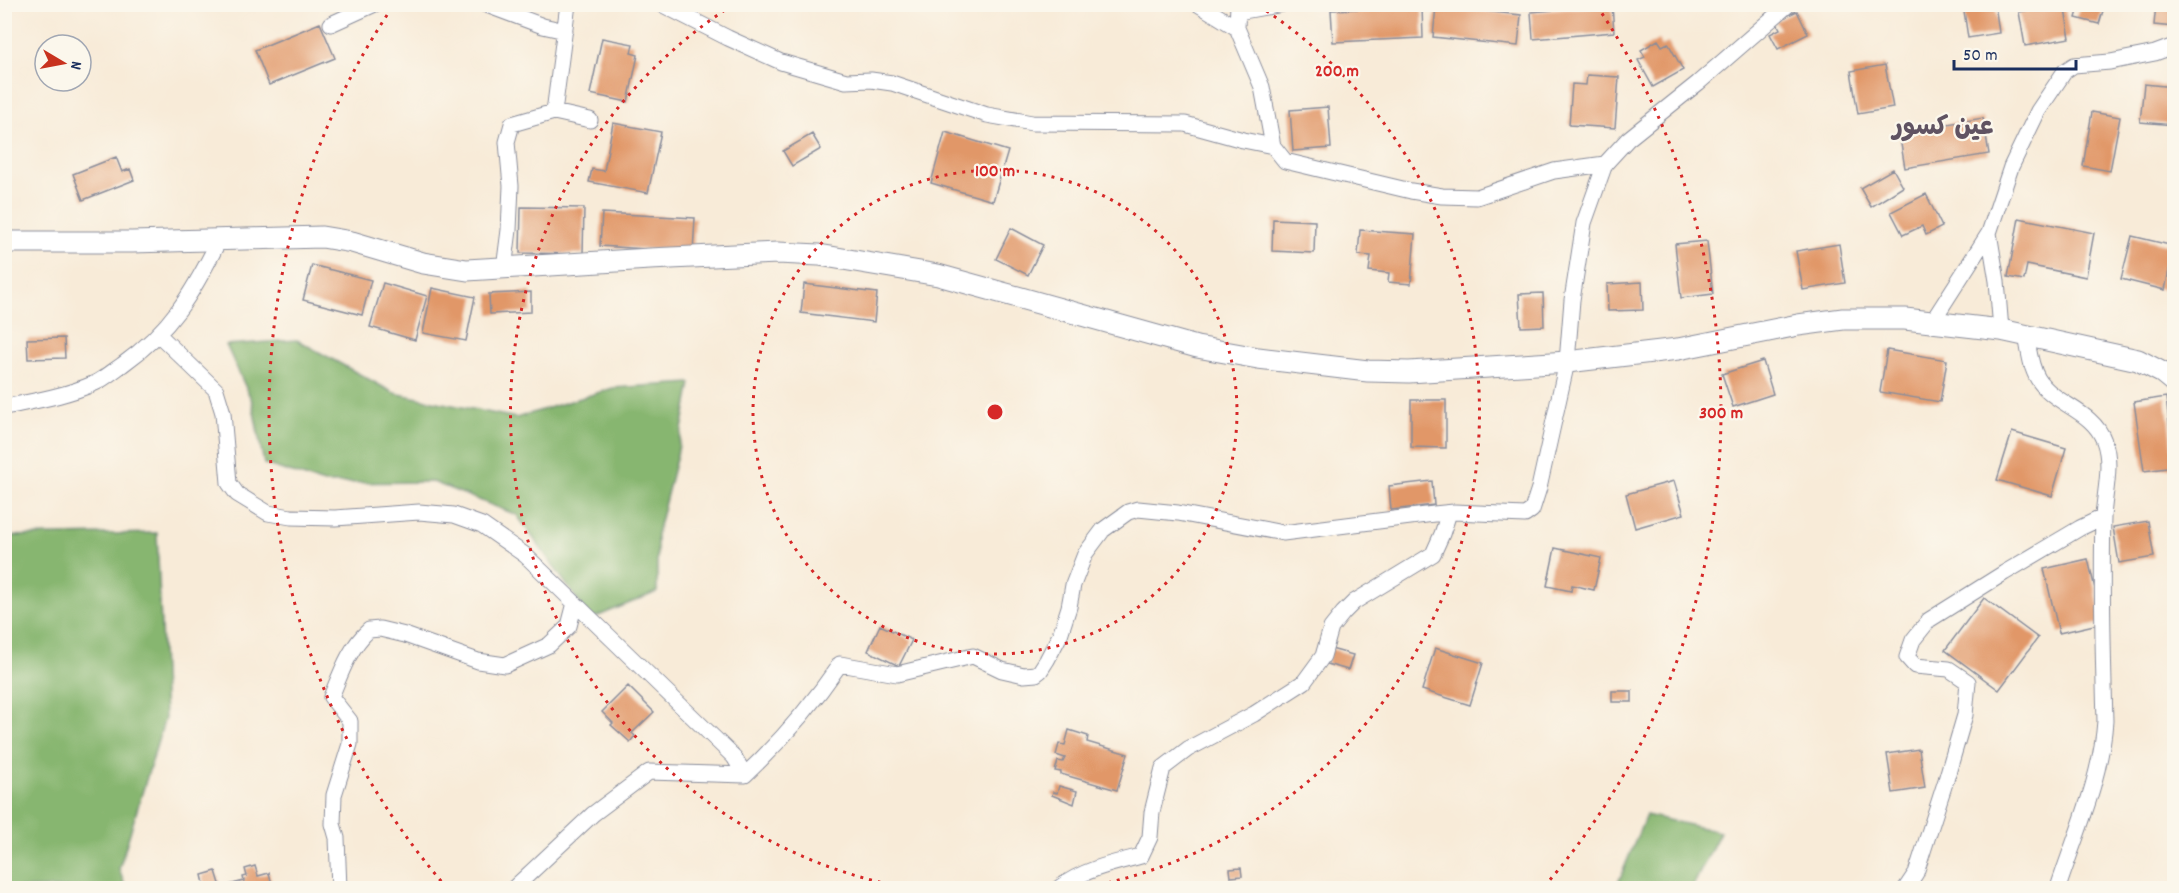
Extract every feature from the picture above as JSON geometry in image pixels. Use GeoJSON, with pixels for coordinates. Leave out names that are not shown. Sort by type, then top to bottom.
{"type":"FeatureCollection","features":[{"type":"Feature","properties":{"kind":"main road"},"geometry":{"type":"LineString","coordinates":[[4,242],[132,242],[322,237],[352,242],[423,263],[467,270],[579,262],[778,253],[819,255],[938,275],[1197,347],[1258,358],[1368,371],[1409,372],[1567,362],[1678,349],[1798,325],[1843,319],[1905,319],[2001,330],[2138,360],[2175,382]]}},
{"type":"Feature","properties":{"kind":"street"},"geometry":{"type":"LineString","coordinates":[[332,24],[375,4]]}},
{"type":"Feature","properties":{"kind":"street"},"geometry":{"type":"LineString","coordinates":[[484,4],[543,26],[565,31]]}},
{"type":"Feature","properties":{"kind":"street"},"geometry":{"type":"LineString","coordinates":[[554,112],[568,4]]}},
{"type":"Feature","properties":{"kind":"street"},"geometry":{"type":"LineString","coordinates":[[661,4],[781,62],[846,81],[871,80],[892,83],[987,115],[1032,123],[1185,124],[1273,146]]}},
{"type":"Feature","properties":{"kind":"street"},"geometry":{"type":"LineString","coordinates":[[1198,4],[1238,15],[1283,4]]}},
{"type":"Feature","properties":{"kind":"street"},"geometry":{"type":"LineString","coordinates":[[514,888],[585,821],[649,771],[745,775],[792,727],[840,664],[897,674],[972,656],[1002,669],[1024,675],[1031,676],[1040,671],[1060,635],[1084,554],[1103,530],[1128,512],[1138,509],[1178,513],[1283,533],[1449,513],[1525,515],[1532,510],[1538,495],[1567,362],[1572,300],[1584,224],[1605,164],[1628,139],[1698,83],[1789,4]]}},
{"type":"Feature","properties":{"kind":"street"},"geometry":{"type":"LineString","coordinates":[[1238,15],[1262,87],[1273,146],[1285,161],[1442,196],[1477,197],[1554,171],[1605,164]]}},
{"type":"Feature","properties":{"kind":"street"},"geometry":{"type":"LineString","coordinates":[[1932,322],[1989,233],[2011,167],[2038,111],[2065,71],[2073,65],[2110,62],[2168,48],[2175,60]]}},
{"type":"Feature","properties":{"kind":"street"},"geometry":{"type":"LineString","coordinates":[[504,269],[511,186],[507,142],[512,124],[554,112],[590,120]]}},
{"type":"Feature","properties":{"kind":"street"},"geometry":{"type":"LineString","coordinates":[[1989,233],[1997,281],[2001,330]]}},
{"type":"Feature","properties":{"kind":"street"},"geometry":{"type":"LineString","coordinates":[[10,406],[51,398],[96,383],[141,351],[174,318],[203,273],[219,240]]}},
{"type":"Feature","properties":{"kind":"street"},"geometry":{"type":"LineString","coordinates":[[158,334],[216,390],[223,413],[229,483],[237,494],[268,513],[291,517],[335,518],[419,512],[454,515],[482,525],[525,555],[734,758],[745,775]]}},
{"type":"Feature","properties":{"kind":"street"},"geometry":{"type":"LineString","coordinates":[[2026,335],[2032,366],[2038,379],[2046,390],[2092,422],[2103,438],[2106,448],[2107,467],[2103,517],[2105,720],[2103,745],[2099,768],[2058,888]]}},
{"type":"Feature","properties":{"kind":"street"},"geometry":{"type":"LineString","coordinates":[[1059,888],[1081,874],[1114,862],[1141,856],[1150,837],[1152,812],[1163,768],[1188,749],[1254,714],[1304,682],[1323,656],[1331,628],[1343,614],[1354,602],[1432,554],[1449,513]]}},
{"type":"Feature","properties":{"kind":"street"},"geometry":{"type":"LineString","coordinates":[[1906,888],[1916,873],[1946,780],[1965,715],[1968,682],[1949,669],[1915,666],[1907,657],[1913,640],[1929,620],[2014,567],[2103,517]]}},
{"type":"Feature","properties":{"kind":"street"},"geometry":{"type":"LineString","coordinates":[[339,888],[337,838],[333,824],[334,795],[350,744],[350,721],[331,698],[352,648],[369,630],[380,629],[405,635],[478,661],[506,665],[549,645],[569,626],[575,603]]}},
{"type":"Feature","properties":{"kind":"green space"},"geometry":{"type":"Polygon","coordinates":[[[297,340],[394,393],[516,418],[613,388],[691,383],[677,455],[657,534],[657,592],[591,619],[517,515],[433,482],[324,483],[264,464],[252,401],[226,345],[297,340]]]}},
{"type":"Feature","properties":{"kind":"green space"},"geometry":{"type":"Polygon","coordinates":[[[157,533],[165,718],[119,869],[126,888],[5,888],[5,536],[157,533]]]}},
{"type":"Feature","properties":{"kind":"green space"},"geometry":{"type":"Polygon","coordinates":[[[1646,815],[1720,832],[1692,888],[1616,888],[1646,815]]]}},
{"type":"Feature","properties":{"kind":"building"},"geometry":{"type":"Polygon","coordinates":[[[1854,4],[1871,4],[1871,5],[1856,10],[1854,4]]]}},
{"type":"Feature","properties":{"kind":"building"},"geometry":{"type":"Polygon","coordinates":[[[1963,4],[1995,4],[1999,33],[1968,38],[1963,4]]]}},
{"type":"Feature","properties":{"kind":"building"},"geometry":{"type":"Polygon","coordinates":[[[2064,4],[2070,38],[2025,46],[2019,12],[2064,4]]]}},
{"type":"Feature","properties":{"kind":"building"},"geometry":{"type":"Polygon","coordinates":[[[2080,4],[2105,4],[2099,24],[2076,18],[2080,4]]]}},
{"type":"Feature","properties":{"kind":"building"},"geometry":{"type":"Polygon","coordinates":[[[2156,4],[2174,4],[2174,27],[2154,25],[2156,4]]]}},
{"type":"Feature","properties":{"kind":"building"},"geometry":{"type":"Polygon","coordinates":[[[1612,5],[1614,32],[1533,39],[1531,12],[1612,5]]]}},
{"type":"Feature","properties":{"kind":"building"},"geometry":{"type":"Polygon","coordinates":[[[1436,6],[1521,15],[1518,46],[1433,37],[1436,6]]]}},
{"type":"Feature","properties":{"kind":"building"},"geometry":{"type":"Polygon","coordinates":[[[1422,7],[1423,38],[1333,42],[1331,10],[1422,7]]]}},
{"type":"Feature","properties":{"kind":"building"},"geometry":{"type":"Polygon","coordinates":[[[1797,11],[1808,34],[1778,49],[1770,34],[1780,29],[1776,21],[1797,11]]]}},
{"type":"Feature","properties":{"kind":"building"},"geometry":{"type":"Polygon","coordinates":[[[320,23],[335,58],[269,85],[255,50],[320,23]]]}},
{"type":"Feature","properties":{"kind":"building"},"geometry":{"type":"Polygon","coordinates":[[[602,38],[633,44],[631,53],[638,55],[628,102],[590,94],[602,38]]]}},
{"type":"Feature","properties":{"kind":"building"},"geometry":{"type":"Polygon","coordinates":[[[1658,40],[1662,46],[1668,43],[1683,70],[1653,87],[1638,60],[1645,57],[1641,50],[1658,40]]]}},
{"type":"Feature","properties":{"kind":"building"},"geometry":{"type":"Polygon","coordinates":[[[1885,65],[1893,108],[1858,114],[1851,71],[1885,65]]]}},
{"type":"Feature","properties":{"kind":"building"},"geometry":{"type":"Polygon","coordinates":[[[1587,75],[1619,77],[1615,128],[1569,125],[1572,84],[1586,85],[1587,75]]]}},
{"type":"Feature","properties":{"kind":"building"},"geometry":{"type":"Polygon","coordinates":[[[2144,84],[2174,87],[2174,125],[2140,122],[2144,84]]]}},
{"type":"Feature","properties":{"kind":"building"},"geometry":{"type":"Polygon","coordinates":[[[1328,107],[1331,148],[1293,151],[1290,110],[1328,107]]]}},
{"type":"Feature","properties":{"kind":"building"},"geometry":{"type":"Polygon","coordinates":[[[2092,112],[2120,117],[2110,171],[2083,166],[2092,112]]]}},
{"type":"Feature","properties":{"kind":"building"},"geometry":{"type":"Polygon","coordinates":[[[1983,118],[1989,154],[1905,168],[1899,132],[1983,118]]]}},
{"type":"Feature","properties":{"kind":"building"},"geometry":{"type":"Polygon","coordinates":[[[613,123],[661,132],[648,193],[589,182],[592,169],[604,171],[613,123]]]}},
{"type":"Feature","properties":{"kind":"building"},"geometry":{"type":"Polygon","coordinates":[[[945,132],[1008,151],[993,201],[931,183],[945,132]]]}},
{"type":"Feature","properties":{"kind":"building"},"geometry":{"type":"Polygon","coordinates":[[[812,134],[821,149],[792,166],[783,151],[812,134]]]}},
{"type":"Feature","properties":{"kind":"building"},"geometry":{"type":"Polygon","coordinates":[[[116,157],[122,172],[130,169],[134,180],[83,200],[73,174],[116,157]]]}},
{"type":"Feature","properties":{"kind":"building"},"geometry":{"type":"Polygon","coordinates":[[[1893,169],[1903,187],[1871,207],[1860,188],[1893,169]]]}},
{"type":"Feature","properties":{"kind":"building"},"geometry":{"type":"Polygon","coordinates":[[[1926,194],[1942,227],[1926,235],[1922,226],[1903,235],[1891,212],[1926,194]]]}},
{"type":"Feature","properties":{"kind":"building"},"geometry":{"type":"Polygon","coordinates":[[[521,207],[584,208],[583,254],[520,253],[521,207]]]}},
{"type":"Feature","properties":{"kind":"building"},"geometry":{"type":"Polygon","coordinates":[[[602,213],[695,218],[693,252],[600,246],[602,213]]]}},
{"type":"Feature","properties":{"kind":"building"},"geometry":{"type":"Polygon","coordinates":[[[2019,218],[2094,233],[2086,277],[2027,265],[2024,280],[2008,277],[2019,218]]]}},
{"type":"Feature","properties":{"kind":"building"},"geometry":{"type":"Polygon","coordinates":[[[1273,219],[1315,221],[1314,253],[1272,251],[1273,219]]]}},
{"type":"Feature","properties":{"kind":"building"},"geometry":{"type":"Polygon","coordinates":[[[1011,228],[1043,245],[1028,275],[996,259],[1011,228]]]}},
{"type":"Feature","properties":{"kind":"building"},"geometry":{"type":"Polygon","coordinates":[[[1360,230],[1415,234],[1411,284],[1388,282],[1389,273],[1369,271],[1371,256],[1358,255],[1360,230]]]}},
{"type":"Feature","properties":{"kind":"building"},"geometry":{"type":"Polygon","coordinates":[[[2132,236],[2174,246],[2165,290],[2121,279],[2132,236]]]}},
{"type":"Feature","properties":{"kind":"building"},"geometry":{"type":"Polygon","coordinates":[[[1707,241],[1713,294],[1681,298],[1675,244],[1707,241]]]}},
{"type":"Feature","properties":{"kind":"building"},"geometry":{"type":"Polygon","coordinates":[[[1839,244],[1845,283],[1803,290],[1796,251],[1839,244]]]}},
{"type":"Feature","properties":{"kind":"building"},"geometry":{"type":"Polygon","coordinates":[[[312,265],[371,280],[362,315],[303,300],[312,265]]]}},
{"type":"Feature","properties":{"kind":"building"},"geometry":{"type":"Polygon","coordinates":[[[1642,282],[1643,310],[1608,311],[1607,284],[1642,282]]]}},
{"type":"Feature","properties":{"kind":"building"},"geometry":{"type":"Polygon","coordinates":[[[383,283],[427,296],[415,340],[370,327],[383,283]]]}},
{"type":"Feature","properties":{"kind":"building"},"geometry":{"type":"Polygon","coordinates":[[[804,284],[877,293],[874,322],[801,313],[804,284]]]}},
{"type":"Feature","properties":{"kind":"building"},"geometry":{"type":"Polygon","coordinates":[[[432,288],[475,297],[466,341],[423,333],[432,288]]]}},
{"type":"Feature","properties":{"kind":"building"},"geometry":{"type":"Polygon","coordinates":[[[531,292],[531,312],[490,314],[489,294],[531,292]]]}},
{"type":"Feature","properties":{"kind":"building"},"geometry":{"type":"Polygon","coordinates":[[[1543,293],[1544,326],[1521,327],[1519,294],[1543,293]]]}},
{"type":"Feature","properties":{"kind":"building"},"geometry":{"type":"Polygon","coordinates":[[[64,338],[65,358],[28,359],[27,339],[64,338]]]}},
{"type":"Feature","properties":{"kind":"building"},"geometry":{"type":"Polygon","coordinates":[[[1887,350],[1947,360],[1940,402],[1880,392],[1887,350]]]}},
{"type":"Feature","properties":{"kind":"building"},"geometry":{"type":"Polygon","coordinates":[[[1763,361],[1773,394],[1733,407],[1722,374],[1763,361]]]}},
{"type":"Feature","properties":{"kind":"building"},"geometry":{"type":"Polygon","coordinates":[[[2166,397],[2174,467],[2144,471],[2134,402],[2166,397]]]}},
{"type":"Feature","properties":{"kind":"building"},"geometry":{"type":"Polygon","coordinates":[[[1411,400],[1446,400],[1446,448],[1411,447],[1411,400]]]}},
{"type":"Feature","properties":{"kind":"building"},"geometry":{"type":"Polygon","coordinates":[[[2012,432],[2066,448],[2052,496],[1997,480],[2012,432]]]}},
{"type":"Feature","properties":{"kind":"building"},"geometry":{"type":"Polygon","coordinates":[[[1432,481],[1434,505],[1391,510],[1389,486],[1432,481]]]}},
{"type":"Feature","properties":{"kind":"building"},"geometry":{"type":"Polygon","coordinates":[[[1674,481],[1684,514],[1635,528],[1626,494],[1674,481]]]}},
{"type":"Feature","properties":{"kind":"building"},"geometry":{"type":"Polygon","coordinates":[[[2148,521],[2154,557],[2119,563],[2113,527],[2148,521]]]}},
{"type":"Feature","properties":{"kind":"building"},"geometry":{"type":"Polygon","coordinates":[[[1555,548],[1601,558],[1594,590],[1572,585],[1571,591],[1547,586],[1555,548]]]}},
{"type":"Feature","properties":{"kind":"building"},"geometry":{"type":"Polygon","coordinates":[[[2088,559],[2103,623],[2059,633],[2044,569],[2088,559]]]}},
{"type":"Feature","properties":{"kind":"building"},"geometry":{"type":"Polygon","coordinates":[[[1984,598],[2038,638],[1999,690],[1945,650],[1984,598]]]}},
{"type":"Feature","properties":{"kind":"building"},"geometry":{"type":"Polygon","coordinates":[[[880,625],[912,640],[899,666],[868,651],[880,625]]]}},
{"type":"Feature","properties":{"kind":"building"},"geometry":{"type":"Polygon","coordinates":[[[1435,648],[1483,663],[1470,705],[1422,690],[1435,648]]]}},
{"type":"Feature","properties":{"kind":"building"},"geometry":{"type":"Polygon","coordinates":[[[1331,649],[1353,655],[1348,670],[1327,664],[1331,649]]]}},
{"type":"Feature","properties":{"kind":"building"},"geometry":{"type":"Polygon","coordinates":[[[628,686],[654,712],[632,733],[635,736],[630,742],[611,725],[613,723],[602,712],[628,686]]]}},
{"type":"Feature","properties":{"kind":"building"},"geometry":{"type":"Polygon","coordinates":[[[1612,691],[1632,691],[1632,702],[1612,702],[1612,691]]]}},
{"type":"Feature","properties":{"kind":"building"},"geometry":{"type":"Polygon","coordinates":[[[1069,730],[1088,736],[1087,742],[1128,754],[1117,790],[1055,771],[1058,761],[1063,762],[1065,758],[1056,755],[1059,744],[1065,745],[1069,730]]]}},
{"type":"Feature","properties":{"kind":"building"},"geometry":{"type":"Polygon","coordinates":[[[1919,749],[1925,788],[1893,793],[1887,754],[1919,749]]]}},
{"type":"Feature","properties":{"kind":"building"},"geometry":{"type":"Polygon","coordinates":[[[1059,786],[1077,791],[1074,804],[1052,795],[1053,792],[1057,793],[1059,786]]]}},
{"type":"Feature","properties":{"kind":"building"},"geometry":{"type":"Polygon","coordinates":[[[255,866],[258,876],[269,873],[273,888],[205,888],[202,875],[216,871],[221,887],[244,881],[243,877],[247,876],[245,869],[255,866]]]}},
{"type":"Feature","properties":{"kind":"building"},"geometry":{"type":"Polygon","coordinates":[[[1241,868],[1242,876],[1231,877],[1230,869],[1241,868]]]}},
{"type":"Feature","properties":{"kind":"district","name":"عين كسور"},"geometry":{"type":"Point","coordinates":[1943,128]}}]}
